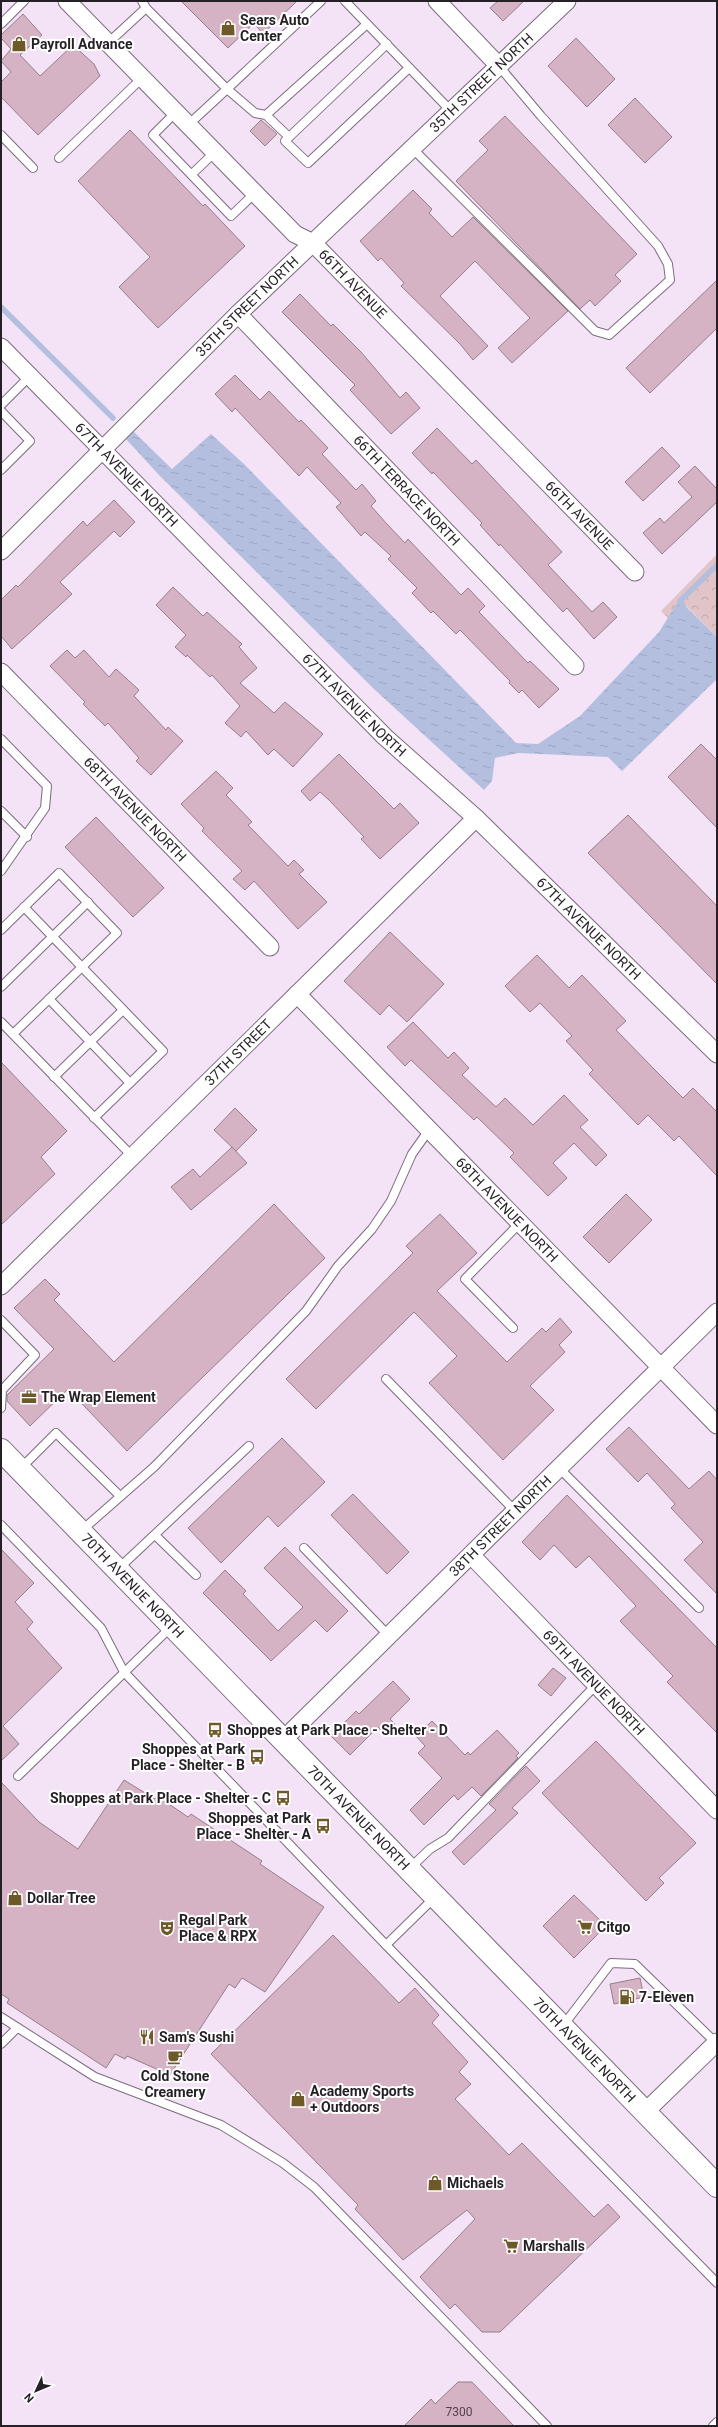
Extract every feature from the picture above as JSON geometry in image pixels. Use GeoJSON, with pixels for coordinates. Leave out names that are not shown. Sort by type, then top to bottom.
{"type":"FeatureCollection","features":[{"type":"Feature","properties":{"kind":"street","name":"66TH AVENUE"},"geometry":{"type":"LineString","coordinates":[[67,1],[295,234],[313,243],[635,572]]}},
{"type":"Feature","properties":{"kind":"street"},"geometry":{"type":"LineString","coordinates":[[437,1],[498,65]]}},
{"type":"Feature","properties":{"kind":"street","name":"35TH STREET NORTH"},"geometry":{"type":"LineString","coordinates":[[1,551],[238,314],[567,1]]}},
{"type":"Feature","properties":{"kind":"street","name":"66TH TERRACE NORTH"},"geometry":{"type":"LineString","coordinates":[[238,314],[576,666]]}},
{"type":"Feature","properties":{"kind":"street","name":"67TH AVENUE NORTH"},"geometry":{"type":"LineString","coordinates":[[1,347],[103,448],[385,737],[476,818],[717,1054]]}},
{"type":"Feature","properties":{"kind":"street","name":"68TH AVENUE NORTH"},"geometry":{"type":"LineString","coordinates":[[1,672],[270,947]]}},
{"type":"Feature","properties":{"kind":"street","name":"37TH STREET"},"geometry":{"type":"LineString","coordinates":[[1,1286],[476,818]]}},
{"type":"Feature","properties":{"kind":"street","name":"68TH AVENUE NORTH"},"geometry":{"type":"LineString","coordinates":[[297,994],[717,1425]]}},
{"type":"Feature","properties":{"kind":"street","name":"38TH STREET NORTH"},"geometry":{"type":"LineString","coordinates":[[283,1740],[717,1312]]}},
{"type":"Feature","properties":{"kind":"street","name":"70TH AVENUE NORTH"},"geometry":{"type":"LineString","coordinates":[[1,1450],[717,2186]]}},
{"type":"Feature","properties":{"kind":"street","name":"69TH AVENUE NORTH"},"geometry":{"type":"LineString","coordinates":[[471,1555],[717,1810]]}},
{"type":"Feature","properties":{"kind":"street"},"geometry":{"type":"LineString","coordinates":[[645,2112],[716,2043]]}},
{"type":"Feature","properties":{"kind":"lane"},"geometry":{"type":"LineString","coordinates":[[1,24],[24,1]]}},
{"type":"Feature","properties":{"kind":"lane"},"geometry":{"type":"LineString","coordinates":[[188,125],[321,1]]}},
{"type":"Feature","properties":{"kind":"lane"},"geometry":{"type":"LineString","coordinates":[[345,1],[451,111]]}},
{"type":"Feature","properties":{"kind":"lane"},"geometry":{"type":"LineString","coordinates":[[108,43],[144,4],[227,89],[255,113],[266,115],[289,137]]}},
{"type":"Feature","properties":{"kind":"lane"},"geometry":{"type":"LineString","coordinates":[[266,115],[367,24]]}},
{"type":"Feature","properties":{"kind":"lane"},"geometry":{"type":"LineString","coordinates":[[387,44],[285,141],[308,163],[409,68]]}},
{"type":"Feature","properties":{"kind":"lane"},"geometry":{"type":"LineString","coordinates":[[412,148],[595,331],[609,335],[670,280],[668,264],[658,246],[541,116],[498,65]]}},
{"type":"Feature","properties":{"kind":"lane"},"geometry":{"type":"LineString","coordinates":[[59,158],[142,78]]}},
{"type":"Feature","properties":{"kind":"lane"},"geometry":{"type":"LineString","coordinates":[[176,112],[153,135],[232,216],[255,193]]}},
{"type":"Feature","properties":{"kind":"lane"},"geometry":{"type":"LineString","coordinates":[[1,135],[33,168]]}},
{"type":"Feature","properties":{"kind":"lane"},"geometry":{"type":"LineString","coordinates":[[192,174],[215,152]]}},
{"type":"Feature","properties":{"kind":"lane"},"geometry":{"type":"LineString","coordinates":[[1,405],[30,376]]}},
{"type":"Feature","properties":{"kind":"lane"},"geometry":{"type":"LineString","coordinates":[[1,411],[30,441],[1,470]]}},
{"type":"Feature","properties":{"kind":"lane"},"geometry":{"type":"LineString","coordinates":[[1,739],[47,786],[44,808],[27,837],[1,872]]}},
{"type":"Feature","properties":{"kind":"lane"},"geometry":{"type":"LineString","coordinates":[[1,811],[27,837]]}},
{"type":"Feature","properties":{"kind":"lane"},"geometry":{"type":"LineString","coordinates":[[1,930],[59,873],[117,933],[13,1034]]}},
{"type":"Feature","properties":{"kind":"lane"},"geometry":{"type":"LineString","coordinates":[[1,987],[88,902]]}},
{"type":"Feature","properties":{"kind":"lane"},"geometry":{"type":"LineString","coordinates":[[24,907],[163,1051],[94,1118]]}},
{"type":"Feature","properties":{"kind":"lane"},"geometry":{"type":"LineString","coordinates":[[49,998],[130,1083]]}},
{"type":"Feature","properties":{"kind":"lane"},"geometry":{"type":"LineString","coordinates":[[54,1077],[123,1010]]}},
{"type":"Feature","properties":{"kind":"lane"},"geometry":{"type":"LineString","coordinates":[[1,1022],[132,1156]]}},
{"type":"Feature","properties":{"kind":"lane"},"geometry":{"type":"LineString","coordinates":[[81,1532],[120,1496],[154,1468],[306,1311],[338,1266],[372,1229],[391,1201],[412,1154],[429,1130]]}},
{"type":"Feature","properties":{"kind":"lane"},"geometry":{"type":"LineString","coordinates":[[513,1328],[465,1279],[520,1223]]}},
{"type":"Feature","properties":{"kind":"lane"},"geometry":{"type":"LineString","coordinates":[[1,1320],[35,1355],[2,1390],[1,1408]]}},
{"type":"Feature","properties":{"kind":"lane"},"geometry":{"type":"LineString","coordinates":[[386,1379],[515,1511]]}},
{"type":"Feature","properties":{"kind":"lane"},"geometry":{"type":"LineString","coordinates":[[20,1469],[56,1433],[120,1496]]}},
{"type":"Feature","properties":{"kind":"lane"},"geometry":{"type":"LineString","coordinates":[[118,1570],[249,1446]]}},
{"type":"Feature","properties":{"kind":"lane"},"geometry":{"type":"LineString","coordinates":[[559,1468],[699,1608]]}},
{"type":"Feature","properties":{"kind":"lane"},"geometry":{"type":"LineString","coordinates":[[1,1525],[101,1628],[124,1672],[386,1945],[717,2283]]}},
{"type":"Feature","properties":{"kind":"lane"},"geometry":{"type":"LineString","coordinates":[[155,1535],[196,1575]]}},
{"type":"Feature","properties":{"kind":"lane"},"geometry":{"type":"LineString","coordinates":[[304,1548],[389,1636]]}},
{"type":"Feature","properties":{"kind":"lane"},"geometry":{"type":"LineString","coordinates":[[18,1776],[172,1626]]}},
{"type":"Feature","properties":{"kind":"lane"},"geometry":{"type":"LineString","coordinates":[[409,1869],[430,1849],[448,1838],[596,1685]]}},
{"type":"Feature","properties":{"kind":"lane"},"geometry":{"type":"LineString","coordinates":[[386,1945],[436,1897]]}},
{"type":"Feature","properties":{"kind":"lane"},"geometry":{"type":"LineString","coordinates":[[562,2027],[611,1963],[635,1964],[716,2043]]}},
{"type":"Feature","properties":{"kind":"lane"},"geometry":{"type":"LineString","coordinates":[[1,2017],[95,2077],[221,2125],[283,2163],[314,2187],[547,2426]]}},
{"type":"Feature","properties":{"kind":"lane"},"geometry":{"type":"LineString","coordinates":[[1,2044],[17,2028]]}},
{"type":"Feature","properties":{"kind":"lane"},"geometry":{"type":"LineString","coordinates":[[713,2426],[717,2422]]}},
{"type":"Feature","properties":{"kind":"green space"},"geometry":{"type":"Polygon","coordinates":[[[717,554],[717,637],[680,600],[668,618],[661,611],[717,554]]]}},
{"type":"Feature","properties":{"kind":"water"},"geometry":{"type":"Polygon","coordinates":[[[133,431],[172,469],[211,434],[244,464],[516,743],[538,744],[580,716],[659,632],[679,600],[717,637],[717,679],[622,771],[608,757],[518,753],[495,758],[492,781],[484,790],[374,689],[159,475],[126,439],[133,431]]]}},
{"type":"Feature","properties":{"kind":"building","name":"Sears Auto Center"},"geometry":{"type":"Polygon","coordinates":[[[181,1],[297,1],[263,34],[254,23],[228,48],[181,1]]]}},
{"type":"Feature","properties":{"kind":"building"},"geometry":{"type":"Polygon","coordinates":[[[498,1],[524,1],[503,21],[490,8],[498,1]]]}},
{"type":"Feature","properties":{"kind":"building"},"geometry":{"type":"Polygon","coordinates":[[[23,14],[42,35],[20,55],[40,76],[73,45],[94,64],[100,76],[38,135],[1,97],[1,82],[11,72],[1,61],[11,49],[1,38],[1,35],[23,14]]]}},
{"type":"Feature","properties":{"kind":"building"},"geometry":{"type":"Polygon","coordinates":[[[576,38],[615,79],[587,107],[548,66],[576,38]]]}},
{"type":"Feature","properties":{"kind":"building"},"geometry":{"type":"Polygon","coordinates":[[[635,98],[672,137],[645,163],[608,125],[635,98]]]}},
{"type":"Feature","properties":{"kind":"building"},"geometry":{"type":"Polygon","coordinates":[[[505,116],[637,254],[615,275],[621,281],[595,306],[590,300],[580,309],[456,181],[488,150],[479,141],[505,116]]]}},
{"type":"Feature","properties":{"kind":"building"},"geometry":{"type":"Polygon","coordinates":[[[261,120],[277,134],[265,146],[250,131],[261,120]]]}},
{"type":"Feature","properties":{"kind":"building"},"geometry":{"type":"Polygon","coordinates":[[[130,130],[203,206],[205,204],[245,246],[158,328],[119,287],[150,257],[78,181],[130,130]]]}},
{"type":"Feature","properties":{"kind":"building"},"geometry":{"type":"Polygon","coordinates":[[[413,190],[432,209],[429,213],[452,237],[473,217],[568,311],[512,363],[498,348],[530,318],[475,261],[440,296],[488,346],[473,360],[460,344],[401,286],[404,283],[381,258],[378,261],[360,241],[413,190]]]}},
{"type":"Feature","properties":{"kind":"building"},"geometry":{"type":"Polygon","coordinates":[[[717,280],[717,328],[650,393],[626,368],[717,280]]]}},
{"type":"Feature","properties":{"kind":"building"},"geometry":{"type":"Polygon","coordinates":[[[300,294],[331,326],[333,324],[361,352],[400,398],[406,392],[420,408],[391,434],[350,390],[355,385],[282,312],[300,294]]]}},
{"type":"Feature","properties":{"kind":"building"},"geometry":{"type":"Polygon","coordinates":[[[235,375],[260,400],[269,391],[299,422],[301,420],[328,448],[322,454],[356,490],[362,484],[376,501],[371,506],[405,543],[408,539],[461,595],[468,588],[485,606],[479,612],[528,663],[530,661],[559,689],[539,708],[522,690],[519,693],[509,683],[510,681],[460,630],[456,634],[433,611],[431,613],[412,593],[417,588],[388,559],[391,556],[365,532],[361,536],[336,507],[341,503],[307,467],[299,476],[235,408],[232,412],[215,394],[235,375]]]}},
{"type":"Feature","properties":{"kind":"building"},"geometry":{"type":"Polygon","coordinates":[[[437,428],[472,464],[476,460],[562,552],[548,565],[592,612],[603,602],[617,617],[594,639],[567,608],[563,612],[500,544],[499,546],[480,525],[482,523],[433,472],[432,474],[412,453],[437,428]]]}},
{"type":"Feature","properties":{"kind":"building"},"geometry":{"type":"Polygon","coordinates":[[[662,447],[680,466],[643,501],[625,482],[662,447]]]}},
{"type":"Feature","properties":{"kind":"building"},"geometry":{"type":"Polygon","coordinates":[[[695,466],[717,489],[717,502],[662,554],[643,533],[660,518],[664,523],[692,497],[678,482],[695,466]]]}},
{"type":"Feature","properties":{"kind":"building"},"geometry":{"type":"Polygon","coordinates":[[[114,500],[135,522],[120,537],[114,531],[60,582],[72,594],[12,649],[1,636],[1,600],[16,585],[18,587],[83,521],[87,526],[114,500]]]}},
{"type":"Feature","properties":{"kind":"building"},"geometry":{"type":"Polygon","coordinates":[[[173,587],[203,616],[207,612],[242,644],[239,647],[257,668],[240,683],[274,713],[285,702],[323,734],[293,767],[274,749],[268,755],[246,731],[241,737],[225,723],[240,706],[212,675],[210,677],[187,655],[186,657],[175,647],[186,635],[156,605],[173,587]]]}},
{"type":"Feature","properties":{"kind":"building"},"geometry":{"type":"Polygon","coordinates":[[[67,650],[75,658],[84,650],[109,677],[116,669],[139,690],[134,696],[166,730],[168,727],[183,741],[151,775],[136,761],[139,758],[108,723],[105,726],[83,704],[85,702],[50,666],[67,650]]]}},
{"type":"Feature","properties":{"kind":"building"},"geometry":{"type":"Polygon","coordinates":[[[701,744],[717,760],[717,828],[668,777],[701,744]]]}},
{"type":"Feature","properties":{"kind":"building"},"geometry":{"type":"Polygon","coordinates":[[[339,754],[394,809],[400,803],[419,823],[380,859],[361,839],[364,837],[320,792],[310,801],[301,791],[339,754]]]}},
{"type":"Feature","properties":{"kind":"building"},"geometry":{"type":"Polygon","coordinates":[[[216,771],[233,788],[226,795],[252,822],[248,825],[288,866],[294,860],[304,870],[299,874],[327,902],[298,929],[254,881],[245,890],[233,879],[242,871],[202,831],[204,828],[181,804],[216,771]]]}},
{"type":"Feature","properties":{"kind":"building"},"geometry":{"type":"Polygon","coordinates":[[[628,815],[717,906],[717,984],[588,853],[628,815]]]}},
{"type":"Feature","properties":{"kind":"building"},"geometry":{"type":"Polygon","coordinates":[[[96,817],[164,888],[133,917],[65,847],[96,817]]]}},
{"type":"Feature","properties":{"kind":"building"},"geometry":{"type":"Polygon","coordinates":[[[390,932],[444,984],[407,1022],[389,1005],[380,1015],[344,981],[390,932]]]}},
{"type":"Feature","properties":{"kind":"building"},"geometry":{"type":"Polygon","coordinates":[[[537,955],[569,988],[582,975],[626,1021],[616,1030],[654,1069],[683,1098],[693,1088],[717,1112],[717,1176],[679,1136],[674,1141],[648,1115],[638,1125],[589,1074],[593,1070],[566,1041],[572,1036],[540,1003],[530,1012],[505,986],[537,955]]]}},
{"type":"Feature","properties":{"kind":"building"},"geometry":{"type":"Polygon","coordinates":[[[413,1022],[448,1058],[454,1052],[469,1068],[462,1075],[496,1107],[505,1098],[533,1125],[564,1095],[588,1120],[580,1127],[607,1155],[596,1166],[574,1143],[553,1163],[567,1178],[548,1196],[510,1157],[514,1153],[477,1117],[474,1120],[411,1060],[405,1066],[387,1047],[413,1022]]]}},
{"type":"Feature","properties":{"kind":"building"},"geometry":{"type":"Polygon","coordinates":[[[1,1062],[67,1131],[41,1157],[55,1174],[1,1225],[1,1062]]]}},
{"type":"Feature","properties":{"kind":"building"},"geometry":{"type":"Polygon","coordinates":[[[235,1108],[257,1130],[236,1151],[214,1130],[235,1108]]]}},
{"type":"Feature","properties":{"kind":"building"},"geometry":{"type":"Polygon","coordinates":[[[232,1147],[247,1163],[191,1210],[171,1187],[193,1169],[200,1177],[232,1147]]]}},
{"type":"Feature","properties":{"kind":"building"},"geometry":{"type":"Polygon","coordinates":[[[626,1194],[652,1220],[609,1263],[583,1237],[626,1194]]]}},
{"type":"Feature","properties":{"kind":"building"},"geometry":{"type":"Polygon","coordinates":[[[274,1204],[325,1258],[127,1451],[68,1389],[30,1426],[7,1401],[7,1395],[54,1349],[14,1308],[45,1279],[60,1294],[54,1300],[114,1362],[274,1204]]]}},
{"type":"Feature","properties":{"kind":"building"},"geometry":{"type":"Polygon","coordinates":[[[440,1214],[477,1253],[437,1291],[507,1362],[542,1328],[546,1332],[560,1318],[572,1332],[559,1345],[565,1352],[530,1386],[554,1410],[503,1460],[429,1383],[457,1356],[414,1312],[316,1409],[286,1379],[413,1253],[406,1246],[440,1214]]]}},
{"type":"Feature","properties":{"kind":"building"},"geometry":{"type":"Polygon","coordinates":[[[629,1427],[689,1489],[709,1471],[717,1480],[717,1594],[684,1560],[703,1542],[671,1508],[675,1504],[647,1473],[638,1482],[606,1449],[629,1427]]]}},
{"type":"Feature","properties":{"kind":"building"},"geometry":{"type":"Polygon","coordinates":[[[282,1438],[325,1482],[278,1527],[268,1516],[221,1563],[188,1528],[282,1438]]]}},
{"type":"Feature","properties":{"kind":"building"},"geometry":{"type":"Polygon","coordinates":[[[353,1494],[409,1552],[387,1574],[331,1515],[353,1494]]]}},
{"type":"Feature","properties":{"kind":"building"},"geometry":{"type":"Polygon","coordinates":[[[567,1495],[717,1648],[717,1733],[667,1682],[673,1676],[620,1621],[636,1606],[589,1556],[576,1568],[554,1545],[540,1560],[522,1542],[567,1495]]]}},
{"type":"Feature","properties":{"kind":"building"},"geometry":{"type":"Polygon","coordinates":[[[285,1547],[348,1611],[327,1632],[315,1620],[271,1661],[203,1593],[225,1570],[246,1591],[243,1594],[278,1631],[303,1607],[264,1568],[285,1547]]]}},
{"type":"Feature","properties":{"kind":"building"},"geometry":{"type":"Polygon","coordinates":[[[1,1549],[34,1583],[15,1602],[33,1622],[27,1629],[62,1668],[3,1726],[19,1744],[1,1761],[1,1549]]]}},
{"type":"Feature","properties":{"kind":"building"},"geometry":{"type":"Polygon","coordinates":[[[553,1668],[566,1678],[551,1696],[538,1685],[553,1668]]]}},
{"type":"Feature","properties":{"kind":"building"},"geometry":{"type":"Polygon","coordinates":[[[393,1681],[410,1699],[390,1719],[395,1724],[384,1734],[378,1727],[350,1755],[331,1736],[356,1711],[359,1714],[393,1681]]]}},
{"type":"Feature","properties":{"kind":"building"},"geometry":{"type":"Polygon","coordinates":[[[432,1721],[465,1755],[468,1752],[470,1755],[497,1730],[519,1753],[516,1756],[518,1758],[481,1796],[472,1787],[458,1800],[454,1795],[424,1825],[410,1810],[442,1778],[418,1753],[425,1746],[416,1736],[432,1721]]]}},
{"type":"Feature","properties":{"kind":"building"},"geometry":{"type":"Polygon","coordinates":[[[596,1741],[696,1843],[659,1878],[664,1883],[646,1901],[542,1793],[596,1741]]]}},
{"type":"Feature","properties":{"kind":"building"},"geometry":{"type":"Polygon","coordinates":[[[526,1766],[540,1781],[512,1808],[518,1813],[464,1865],[452,1852],[496,1810],[489,1804],[526,1766]]]}},
{"type":"Feature","properties":{"kind":"building","name":"Regal Park Place & RPX"},"geometry":{"type":"Polygon","coordinates":[[[124,1780],[155,1799],[157,1796],[188,1817],[191,1814],[262,1861],[260,1864],[324,1907],[265,1992],[242,1978],[235,1988],[229,1984],[170,2075],[127,2056],[125,2059],[115,2054],[106,2068],[7,2003],[9,1999],[1,1994],[1,1782],[39,1822],[78,1849],[124,1780]]]}},
{"type":"Feature","properties":{"kind":"building"},"geometry":{"type":"Polygon","coordinates":[[[574,1895],[606,1926],[574,1958],[543,1926],[574,1895]]]}},
{"type":"Feature","properties":{"kind":"building"},"geometry":{"type":"Polygon","coordinates":[[[333,1935],[399,2003],[415,1988],[439,2015],[432,2023],[468,2062],[459,2072],[471,2084],[455,2099],[509,2155],[522,2143],[594,2217],[608,2204],[620,2217],[500,2332],[482,2332],[455,2304],[450,2309],[420,2277],[475,2219],[467,2210],[403,2260],[355,2209],[358,2205],[211,2054],[333,1935]]]}},
{"type":"Feature","properties":{"kind":"building"},"geometry":{"type":"Polygon","coordinates":[[[640,1978],[644,1997],[614,2004],[610,1984],[640,1978]]]}},
{"type":"Feature","properties":{"kind":"building"},"geometry":{"type":"Polygon","coordinates":[[[458,2382],[472,2382],[514,2426],[404,2426],[431,2399],[435,2404],[458,2382]]]}},
{"type":"Feature","properties":{"kind":"waterway"},"geometry":{"type":"LineString","coordinates":[[1,307],[113,418]]}},
{"type":"Feature","properties":{"kind":"waterway"},"geometry":{"type":"LineString","coordinates":[[683,606],[680,601],[717,565]]}},
{"type":"Feature","properties":{"kind":"place","name":"Sears Auto Center"},"geometry":{"type":"Point","coordinates":[228,28]}},
{"type":"Feature","properties":{"kind":"place","name":"Payroll Advance"},"geometry":{"type":"Point","coordinates":[19,44]}},
{"type":"Feature","properties":{"kind":"place","name":"The Wrap Element"},"geometry":{"type":"Point","coordinates":[29,1397]}},
{"type":"Feature","properties":{"kind":"place","name":"Shoppes at Park Place - Shelter - D"},"geometry":{"type":"Point","coordinates":[215,1730]}},
{"type":"Feature","properties":{"kind":"place","name":"Shoppes at Park Place - Shelter - B"},"geometry":{"type":"Point","coordinates":[257,1757]}},
{"type":"Feature","properties":{"kind":"place","name":"Shoppes at Park Place - Shelter - C"},"geometry":{"type":"Point","coordinates":[283,1798]}},
{"type":"Feature","properties":{"kind":"place","name":"Shoppes at Park Place - Shelter - A"},"geometry":{"type":"Point","coordinates":[323,1826]}},
{"type":"Feature","properties":{"kind":"place","name":"Dollar Tree"},"geometry":{"type":"Point","coordinates":[15,1898]}},
{"type":"Feature","properties":{"kind":"place","name":"Citgo"},"geometry":{"type":"Point","coordinates":[585,1927]}},
{"type":"Feature","properties":{"kind":"place","name":"Regal Park Place & RPX"},"geometry":{"type":"Point","coordinates":[167,1928]}},
{"type":"Feature","properties":{"kind":"place","name":"7-Eleven"},"geometry":{"type":"Point","coordinates":[627,1997]}},
{"type":"Feature","properties":{"kind":"place","name":"Sam's Sushi"},"geometry":{"type":"Point","coordinates":[147,2037]}},
{"type":"Feature","properties":{"kind":"place","name":"Cold Stone Creamery"},"geometry":{"type":"Point","coordinates":[175,2057]}},
{"type":"Feature","properties":{"kind":"place","name":"Academy Sports + Outdoors"},"geometry":{"type":"Point","coordinates":[298,2099]}},
{"type":"Feature","properties":{"kind":"place","name":"Michaels"},"geometry":{"type":"Point","coordinates":[435,2183]}},
{"type":"Feature","properties":{"kind":"place","name":"Marshalls"},"geometry":{"type":"Point","coordinates":[511,2246]}}]}
